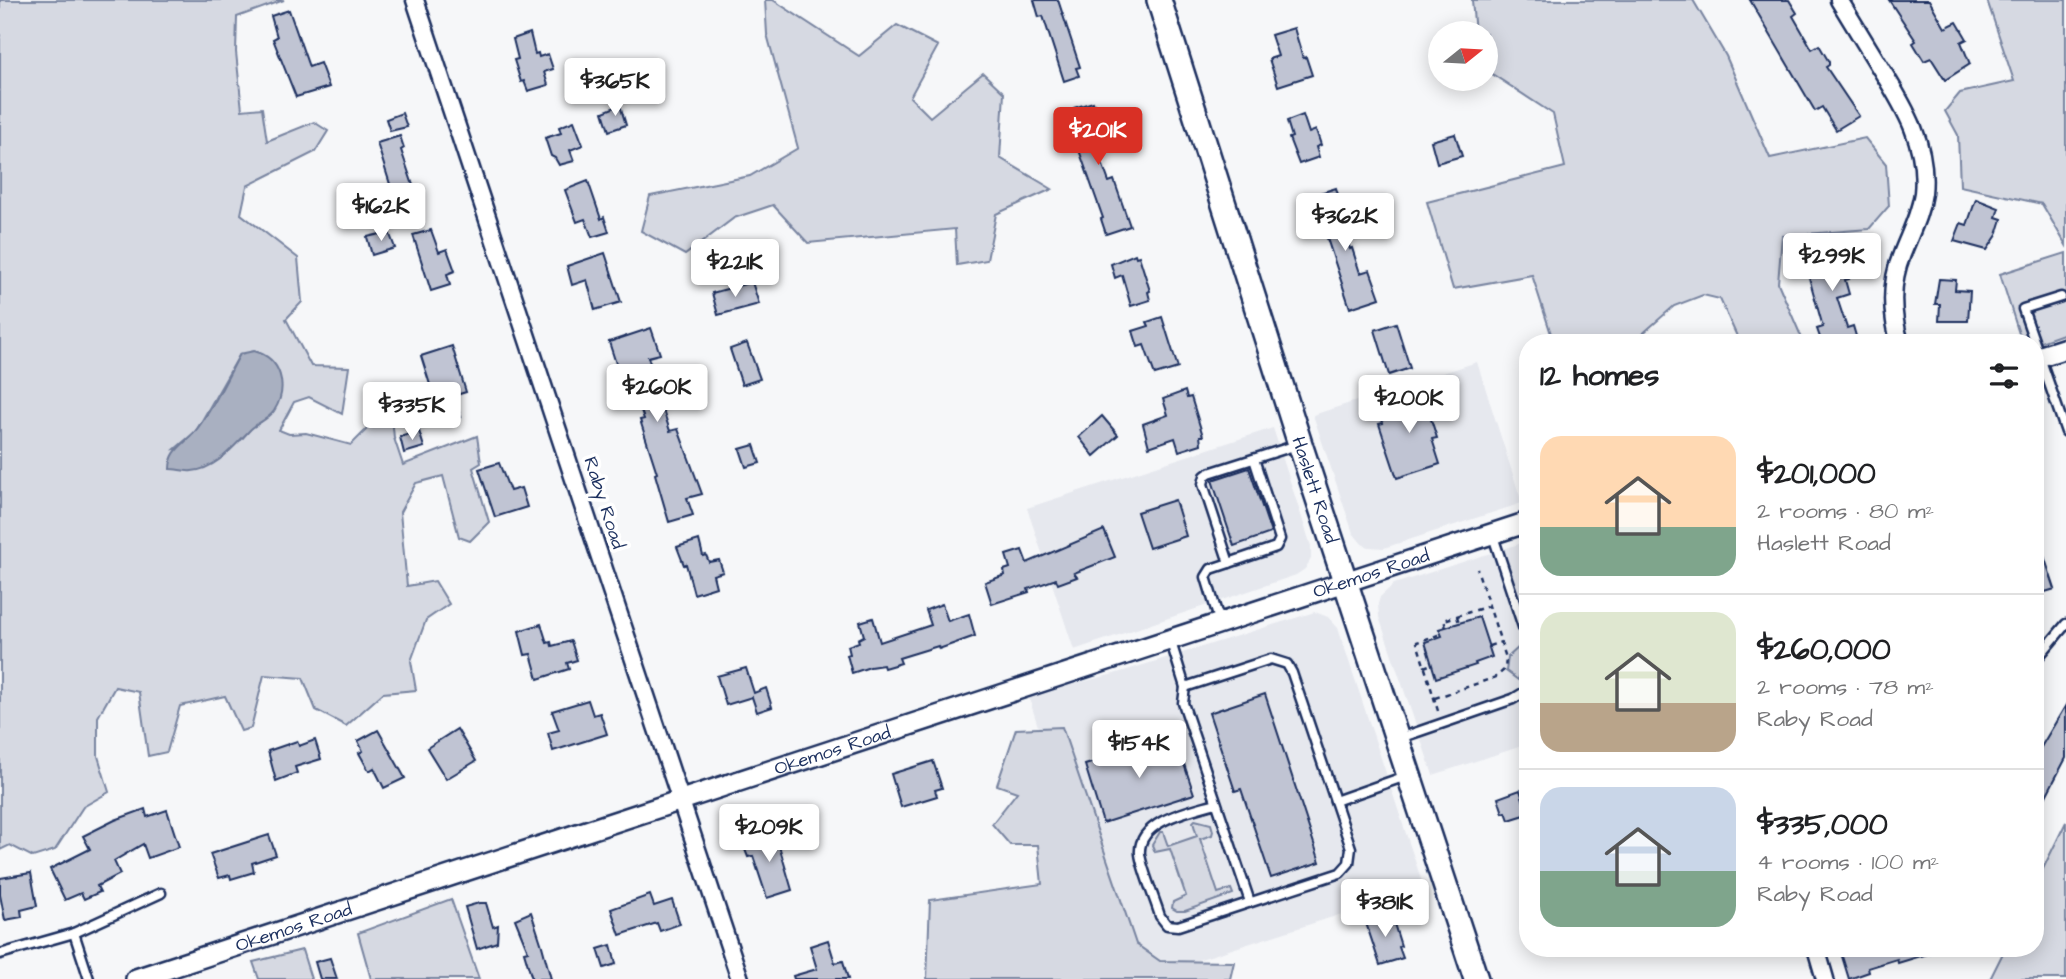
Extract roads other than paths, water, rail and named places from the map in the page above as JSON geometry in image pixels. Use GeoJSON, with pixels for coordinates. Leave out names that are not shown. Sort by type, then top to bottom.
{"type":"FeatureCollection","features":[{"type":"Feature","properties":{"kind":"main road","name":"Haslett Road"},"geometry":{"type":"LineString","coordinates":[[1158,0],[1300,444],[1476,979]]}},
{"type":"Feature","properties":{"kind":"street","name":"Raby Road"},"geometry":{"type":"LineString","coordinates":[[415,0],[740,979]]}},
{"type":"Feature","properties":{"kind":"street"},"geometry":{"type":"LineString","coordinates":[[1839,0],[1911,119],[1921,152],[1924,181],[1920,209],[1902,253],[1894,283],[1893,307],[1898,334]]}},
{"type":"Feature","properties":{"kind":"street"},"geometry":{"type":"LineString","coordinates":[[2044,355],[2066,348]]}},
{"type":"Feature","properties":{"kind":"street","name":"Okemos Road"},"geometry":{"type":"LineString","coordinates":[[136,979],[1519,525]]}},
{"type":"Feature","properties":{"kind":"street"},"geometry":{"type":"LineString","coordinates":[[1819,957],[1825,979]]}},
{"type":"Feature","properties":{"kind":"lane"},"geometry":{"type":"LineString","coordinates":[[2031,334],[2024,309],[2061,297]]}},
{"type":"Feature","properties":{"kind":"lane"},"geometry":{"type":"LineString","coordinates":[[2044,373],[2066,432]]}},
{"type":"Feature","properties":{"kind":"lane"},"geometry":{"type":"LineString","coordinates":[[1229,563],[1220,535],[1216,505],[1203,484],[1205,476],[1300,444]]}},
{"type":"Feature","properties":{"kind":"lane"},"geometry":{"type":"LineString","coordinates":[[1220,623],[1206,577],[1211,569],[1279,544],[1279,535],[1260,491],[1254,459]]}},
{"type":"Feature","properties":{"kind":"lane"},"geometry":{"type":"LineString","coordinates":[[1220,535],[1230,532]]}},
{"type":"Feature","properties":{"kind":"lane"},"geometry":{"type":"LineString","coordinates":[[1492,533],[1519,615]]}},
{"type":"Feature","properties":{"kind":"lane"},"geometry":{"type":"LineString","coordinates":[[2044,650],[2066,624]]}},
{"type":"Feature","properties":{"kind":"lane"},"geometry":{"type":"LineString","coordinates":[[1170,639],[1185,687],[1183,704],[1250,902]]}},
{"type":"Feature","properties":{"kind":"lane"},"geometry":{"type":"LineString","coordinates":[[1185,687],[1271,659],[1287,664],[1351,848],[1351,858],[1340,873],[1172,927],[1167,925],[1160,916],[1140,854],[1143,841],[1151,829],[1163,821],[1216,803]]}},
{"type":"Feature","properties":{"kind":"lane"},"geometry":{"type":"LineString","coordinates":[[1397,739],[1519,695]]}},
{"type":"Feature","properties":{"kind":"lane"},"geometry":{"type":"LineString","coordinates":[[1335,801],[1409,775]]}},
{"type":"Feature","properties":{"kind":"lane"},"geometry":{"type":"LineString","coordinates":[[0,954],[74,933],[160,893]]}},
{"type":"Feature","properties":{"kind":"lane"},"geometry":{"type":"LineString","coordinates":[[74,933],[89,979]]}},
{"type":"Feature","properties":{"kind":"water"},"geometry":{"type":"Polygon","coordinates":[[[254,351],[271,360],[280,375],[281,392],[274,411],[209,466],[189,471],[170,469],[174,453],[193,434],[206,415],[240,354],[254,351]]]}}]}
